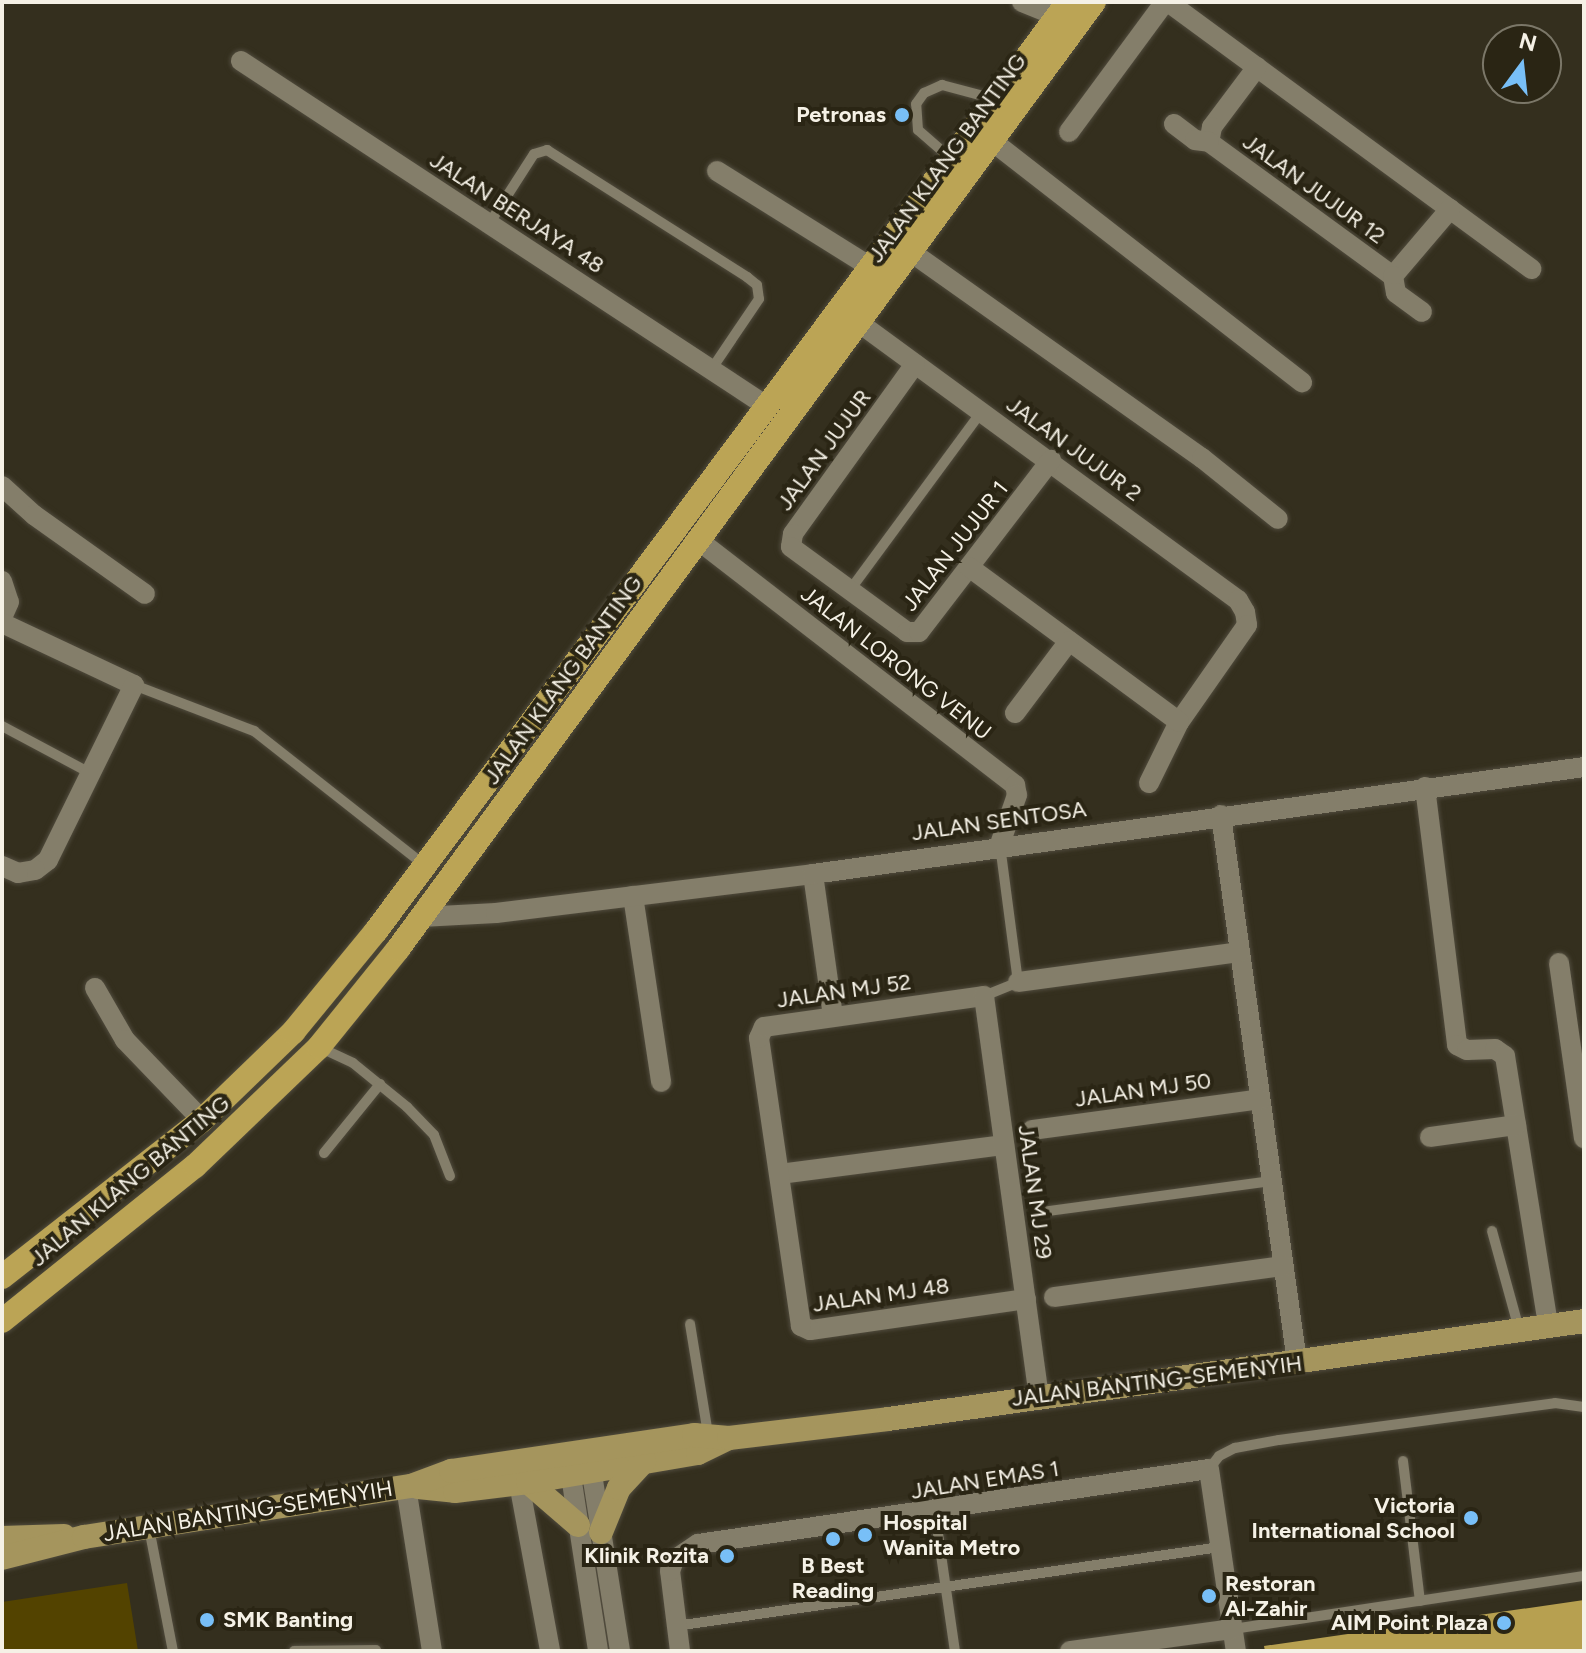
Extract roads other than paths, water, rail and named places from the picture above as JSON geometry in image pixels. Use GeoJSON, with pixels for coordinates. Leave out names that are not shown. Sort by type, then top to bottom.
{"type":"FeatureCollection","features":[{"type":"Feature","properties":{"kind":"highway","name":"JALAN KLANG BANTING"},"geometry":{"type":"LineString","coordinates":[[2,1321],[195,1166],[319,1047],[421,917],[1094,2]]}},
{"type":"Feature","properties":{"kind":"highway","name":"JALAN KLANG BANTING"},"geometry":{"type":"LineString","coordinates":[[2,1277],[202,1120],[293,1032],[425,866],[765,405],[857,259],[949,157],[1063,9]]}},
{"type":"Feature","properties":{"kind":"main road","name":"JALAN BANTING-SEMENYIH"},"geometry":{"type":"LineString","coordinates":[[409,1487],[455,1491],[524,1482],[580,1463],[719,1437],[1297,1362],[1584,1321]]}},
{"type":"Feature","properties":{"kind":"main road","name":"JALAN BANTING-SEMENYIH"},"geometry":{"type":"LineString","coordinates":[[2,1558],[84,1537],[409,1487],[451,1471],[644,1461],[698,1453],[719,1437]]}},
{"type":"Feature","properties":{"kind":"main road"},"geometry":{"type":"LineString","coordinates":[[524,1482],[590,1528],[619,1488],[644,1461]]}},
{"type":"Feature","properties":{"kind":"main road","name":"JALAN BANTING-SEMENYIH"},"geometry":{"type":"LineString","coordinates":[[2,1538],[84,1537]]}},
{"type":"Feature","properties":{"kind":"street"},"geometry":{"type":"LineString","coordinates":[[1022,2],[1063,9]]}},
{"type":"Feature","properties":{"kind":"street"},"geometry":{"type":"LineString","coordinates":[[1069,132],[1167,2],[1531,269]]}},
{"type":"Feature","properties":{"kind":"street","name":"JALAN BERJAYA 48"},"geometry":{"type":"LineString","coordinates":[[241,61],[765,405]]}},
{"type":"Feature","properties":{"kind":"street","name":"JALAN JUJUR 12"},"geometry":{"type":"LineString","coordinates":[[1257,67],[1212,127],[1209,142],[1393,276],[1450,209]]}},
{"type":"Feature","properties":{"kind":"street"},"geometry":{"type":"LineString","coordinates":[[1174,124],[1195,140],[1209,142]]}},
{"type":"Feature","properties":{"kind":"street"},"geometry":{"type":"LineString","coordinates":[[992,141],[1302,382]]}},
{"type":"Feature","properties":{"kind":"street"},"geometry":{"type":"LineString","coordinates":[[717,171],[857,259]]}},
{"type":"Feature","properties":{"kind":"street"},"geometry":{"type":"LineString","coordinates":[[911,252],[1278,519]]}},
{"type":"Feature","properties":{"kind":"street"},"geometry":{"type":"LineString","coordinates":[[1393,276],[1396,293],[1422,312]]}},
{"type":"Feature","properties":{"kind":"street","name":"JALAN JUJUR 2"},"geometry":{"type":"LineString","coordinates":[[858,322],[1051,460],[1238,600],[1247,625],[1179,722]]}},
{"type":"Feature","properties":{"kind":"street","name":"JALAN JUJUR"},"geometry":{"type":"LineString","coordinates":[[850,590],[791,547],[793,534],[915,364]]}},
{"type":"Feature","properties":{"kind":"street","name":"JALAN JUJUR 1"},"geometry":{"type":"LineString","coordinates":[[850,590],[907,632],[919,632],[1051,460]]}},
{"type":"Feature","properties":{"kind":"street"},"geometry":{"type":"LineString","coordinates":[[2,486],[145,594]]}},
{"type":"Feature","properties":{"kind":"street","name":"JALAN LORONG VENU"},"geometry":{"type":"LineString","coordinates":[[698,540],[1015,785],[1017,795],[1000,844]]}},
{"type":"Feature","properties":{"kind":"street"},"geometry":{"type":"LineString","coordinates":[[969,567],[1179,722],[1149,783]]}},
{"type":"Feature","properties":{"kind":"street"},"geometry":{"type":"LineString","coordinates":[[2,581],[9,602],[2,621],[134,685],[94,775],[48,860],[35,870],[18,873],[2,866]]}},
{"type":"Feature","properties":{"kind":"street"},"geometry":{"type":"LineString","coordinates":[[1015,713],[1069,641]]}},
{"type":"Feature","properties":{"kind":"street","name":"JALAN SENTOSA"},"geometry":{"type":"LineString","coordinates":[[421,917],[813,874],[1000,844],[1584,767]]}},
{"type":"Feature","properties":{"kind":"street"},"geometry":{"type":"LineString","coordinates":[[1425,787],[1457,1045],[1467,1050],[1495,1049],[1505,1056],[1548,1325]]}},
{"type":"Feature","properties":{"kind":"street"},"geometry":{"type":"LineString","coordinates":[[1221,815],[1297,1362]]}},
{"type":"Feature","properties":{"kind":"street"},"geometry":{"type":"LineString","coordinates":[[813,874],[833,1016]]}},
{"type":"Feature","properties":{"kind":"street"},"geometry":{"type":"LineString","coordinates":[[633,896],[661,1082]]}},
{"type":"Feature","properties":{"kind":"street"},"geometry":{"type":"LineString","coordinates":[[1018,982],[1240,952]]}},
{"type":"Feature","properties":{"kind":"street"},"geometry":{"type":"LineString","coordinates":[[1559,963],[1584,1138]]}},
{"type":"Feature","properties":{"kind":"street"},"geometry":{"type":"LineString","coordinates":[[95,988],[125,1040],[202,1120]]}},
{"type":"Feature","properties":{"kind":"street","name":"JALAN MJ 52"},"geometry":{"type":"LineString","coordinates":[[780,1174],[760,1032],[833,1016],[984,996]]}},
{"type":"Feature","properties":{"kind":"street","name":"JALAN MJ 29"},"geometry":{"type":"LineString","coordinates":[[984,996],[1039,1395]]}},
{"type":"Feature","properties":{"kind":"street","name":"JALAN MJ 50"},"geometry":{"type":"LineString","coordinates":[[1032,1130],[1260,1099]]}},
{"type":"Feature","properties":{"kind":"street"},"geometry":{"type":"LineString","coordinates":[[1430,1137],[1516,1125]]}},
{"type":"Feature","properties":{"kind":"street"},"geometry":{"type":"LineString","coordinates":[[780,1174],[1004,1145]]}},
{"type":"Feature","properties":{"kind":"street","name":"JALAN MJ 48"},"geometry":{"type":"LineString","coordinates":[[780,1174],[805,1330],[1026,1299]]}},
{"type":"Feature","properties":{"kind":"street"},"geometry":{"type":"LineString","coordinates":[[1054,1297],[1283,1266]]}},
{"type":"Feature","properties":{"kind":"street"},"geometry":{"type":"LineString","coordinates":[[580,1463],[590,1528],[620,1651]]}},
{"type":"Feature","properties":{"kind":"street"},"geometry":{"type":"LineString","coordinates":[[1209,1469],[1236,1651]]}},
{"type":"Feature","properties":{"kind":"street","name":"JALAN EMAS 1"},"geometry":{"type":"LineString","coordinates":[[680,1651],[670,1571],[689,1547],[935,1513],[1209,1469]]}},
{"type":"Feature","properties":{"kind":"street"},"geometry":{"type":"LineString","coordinates":[[524,1482],[550,1651]]}},
{"type":"Feature","properties":{"kind":"street"},"geometry":{"type":"LineString","coordinates":[[409,1487],[432,1651]]}},
{"type":"Feature","properties":{"kind":"street"},"geometry":{"type":"LineString","coordinates":[[590,1528],[598,1651]]}},
{"type":"Feature","properties":{"kind":"street"},"geometry":{"type":"LineString","coordinates":[[1070,1651],[1233,1629]]}},
{"type":"Feature","properties":{"kind":"lane"},"geometry":{"type":"LineString","coordinates":[[949,157],[918,130],[916,104],[924,93],[942,85],[995,99]]}},
{"type":"Feature","properties":{"kind":"lane"},"geometry":{"type":"LineString","coordinates":[[489,224],[534,154],[547,150],[747,277],[757,285],[759,299],[711,370]]}},
{"type":"Feature","properties":{"kind":"lane"},"geometry":{"type":"LineString","coordinates":[[850,590],[982,411]]}},
{"type":"Feature","properties":{"kind":"lane"},"geometry":{"type":"LineString","coordinates":[[134,685],[254,731],[323,780],[354,814],[425,866]]}},
{"type":"Feature","properties":{"kind":"lane"},"geometry":{"type":"LineString","coordinates":[[2,726],[94,775]]}},
{"type":"Feature","properties":{"kind":"lane"},"geometry":{"type":"LineString","coordinates":[[984,996],[1018,982],[1000,844]]}},
{"type":"Feature","properties":{"kind":"lane"},"geometry":{"type":"LineString","coordinates":[[319,1047],[380,1084],[434,1135],[450,1176]]}},
{"type":"Feature","properties":{"kind":"lane"},"geometry":{"type":"LineString","coordinates":[[324,1153],[380,1084]]}},
{"type":"Feature","properties":{"kind":"lane"},"geometry":{"type":"LineString","coordinates":[[1049,1211],[1272,1181]]}},
{"type":"Feature","properties":{"kind":"lane"},"geometry":{"type":"LineString","coordinates":[[1492,1231],[1519,1329]]}},
{"type":"Feature","properties":{"kind":"lane"},"geometry":{"type":"LineString","coordinates":[[690,1324],[719,1437]]}},
{"type":"Feature","properties":{"kind":"lane"},"geometry":{"type":"LineString","coordinates":[[1209,1469],[1219,1456],[1235,1448],[1279,1440],[1555,1403],[1584,1407]]}},
{"type":"Feature","properties":{"kind":"lane"},"geometry":{"type":"LineString","coordinates":[[1403,1461],[1420,1601]]}},
{"type":"Feature","properties":{"kind":"lane"},"geometry":{"type":"LineString","coordinates":[[935,1513],[955,1651]]}},
{"type":"Feature","properties":{"kind":"lane"},"geometry":{"type":"LineString","coordinates":[[149,1526],[173,1651]]}},
{"type":"Feature","properties":{"kind":"lane"},"geometry":{"type":"LineString","coordinates":[[676,1626],[1220,1547]]}},
{"type":"Feature","properties":{"kind":"lane"},"geometry":{"type":"LineString","coordinates":[[1233,1629],[1584,1576]]}},
{"type":"Feature","properties":{"kind":"lane"},"geometry":{"type":"LineString","coordinates":[[294,1651],[376,1650]]}},
{"type":"Feature","properties":{"kind":"place","name":"Petronas"},"geometry":{"type":"Point","coordinates":[902,115]}},
{"type":"Feature","properties":{"kind":"place","name":"Victoria International School"},"geometry":{"type":"Point","coordinates":[1471,1518]}},
{"type":"Feature","properties":{"kind":"place","name":"Hospital Wanita Metro"},"geometry":{"type":"Point","coordinates":[865,1535]}},
{"type":"Feature","properties":{"kind":"place","name":"B Best Reading"},"geometry":{"type":"Point","coordinates":[833,1539]}},
{"type":"Feature","properties":{"kind":"place","name":"Klinik Rozita"},"geometry":{"type":"Point","coordinates":[727,1556]}},
{"type":"Feature","properties":{"kind":"place","name":"Restoran Al-Zahir"},"geometry":{"type":"Point","coordinates":[1209,1596]}},
{"type":"Feature","properties":{"kind":"place","name":"SMK Banting"},"geometry":{"type":"Point","coordinates":[207,1620]}},
{"type":"Feature","properties":{"kind":"place","name":"AIM Point Plaza"},"geometry":{"type":"Point","coordinates":[1504,1623]}}]}
